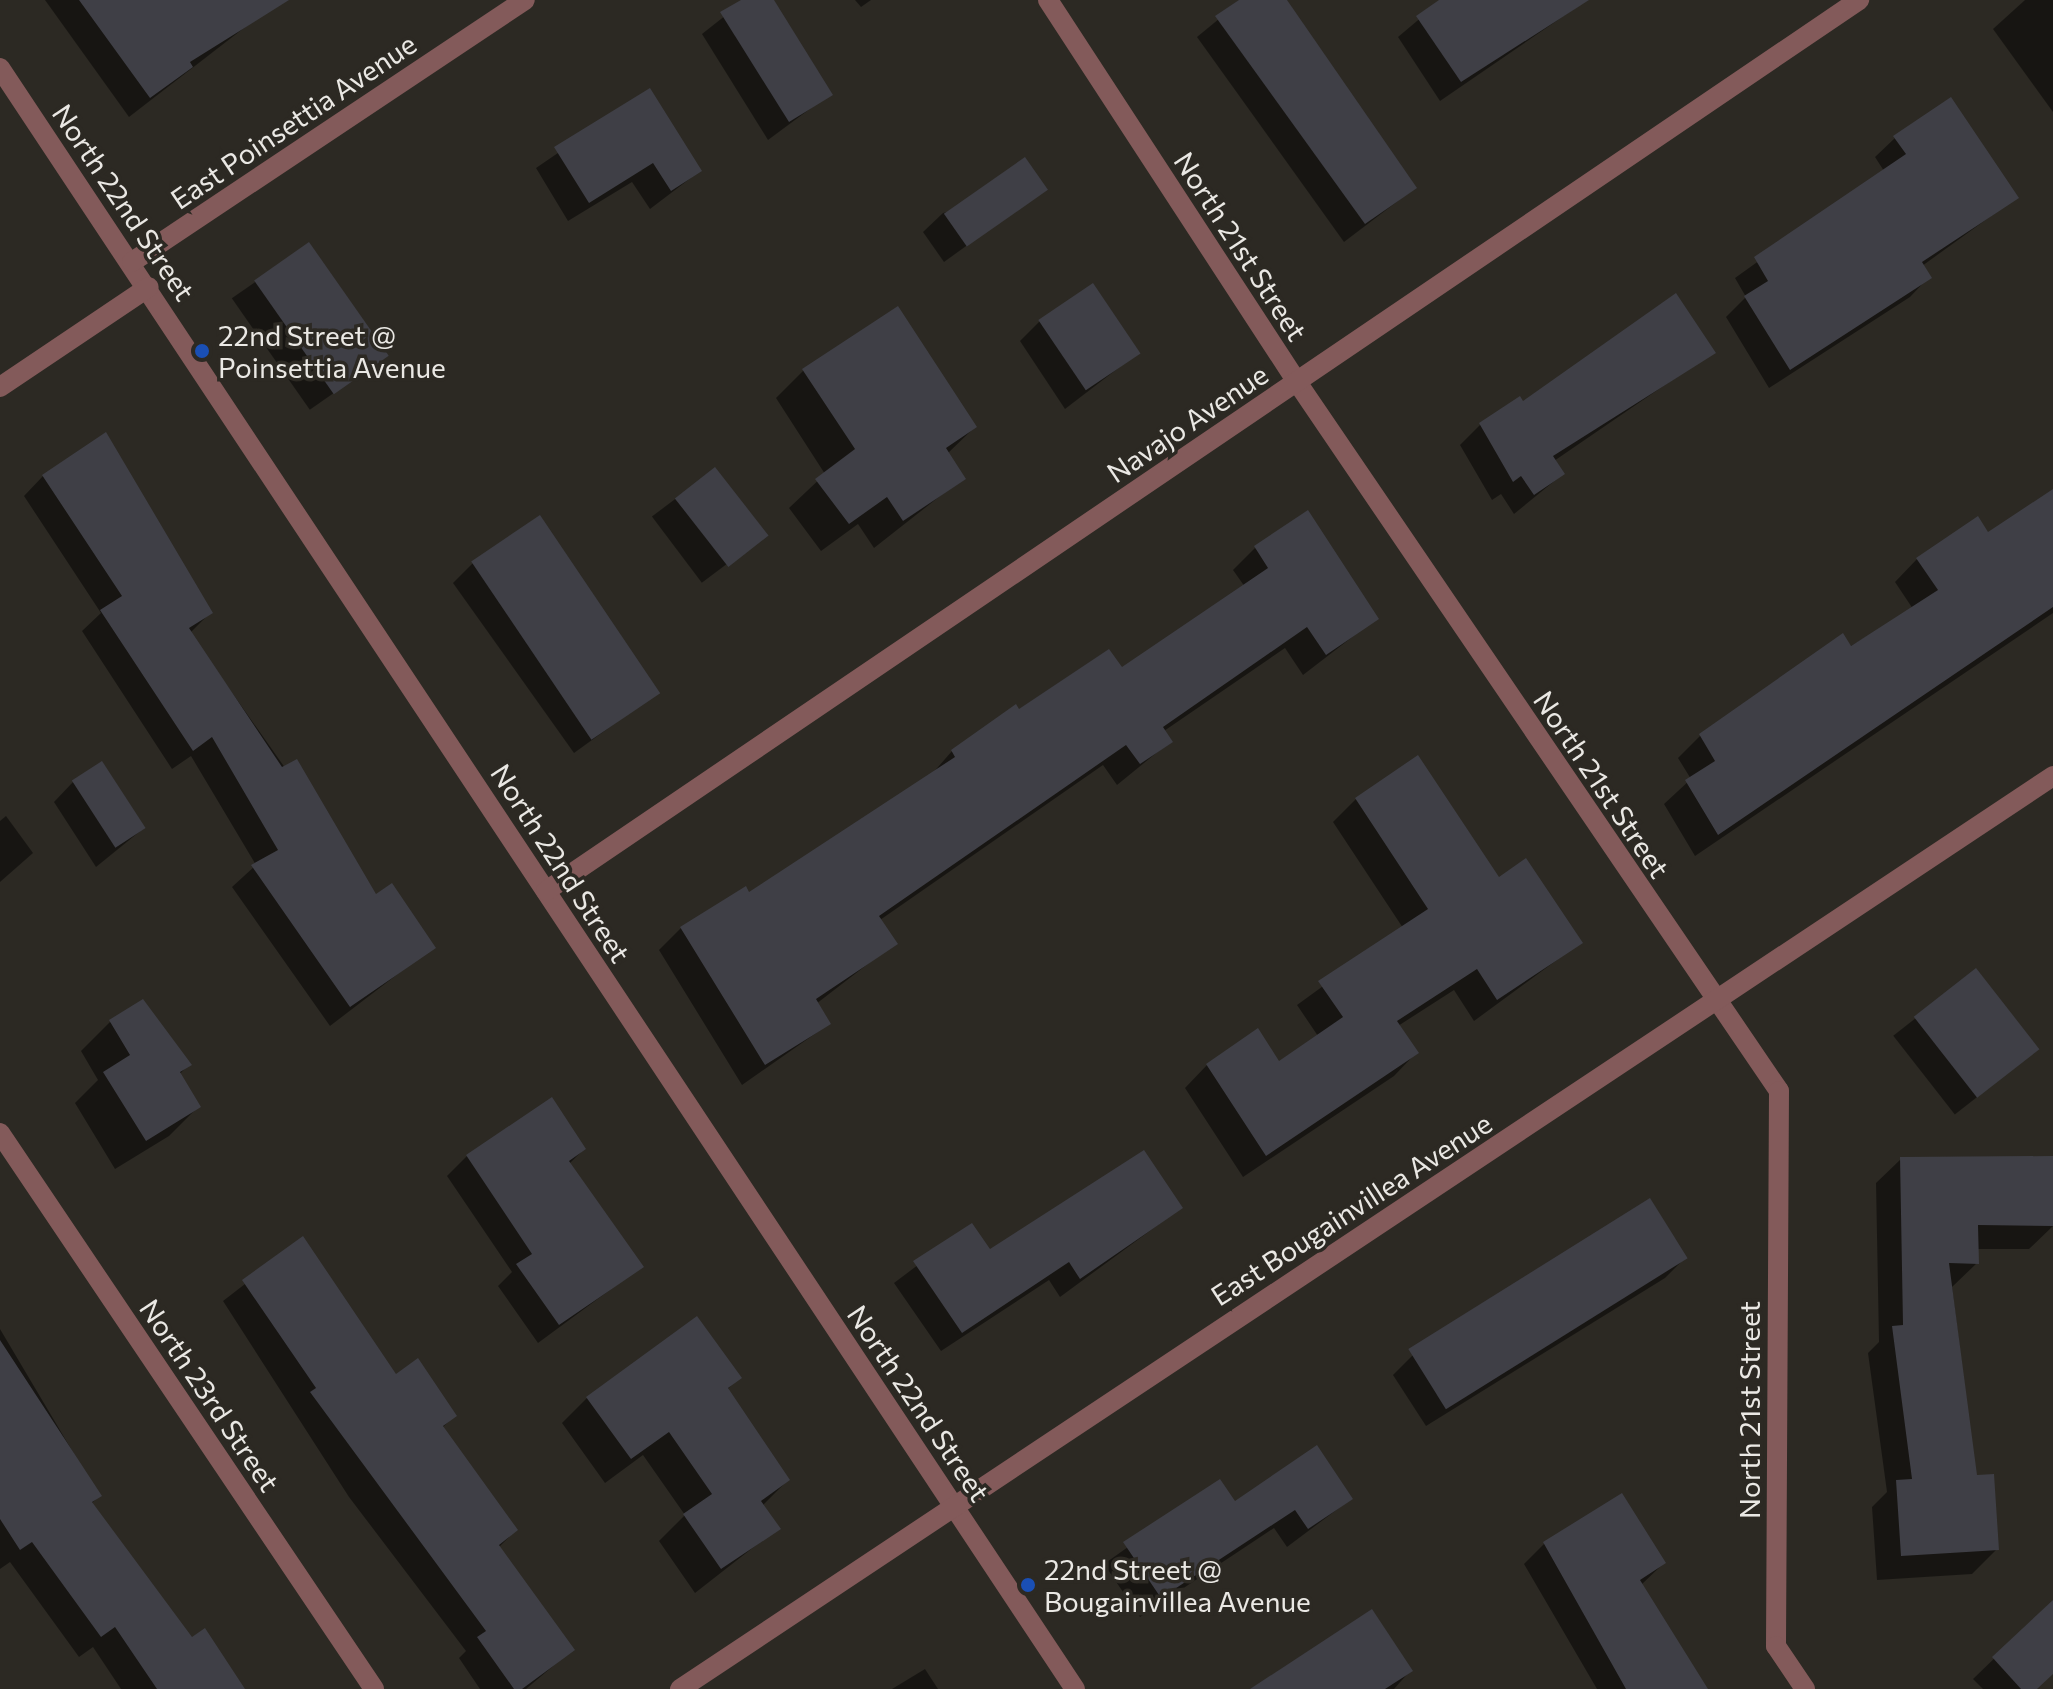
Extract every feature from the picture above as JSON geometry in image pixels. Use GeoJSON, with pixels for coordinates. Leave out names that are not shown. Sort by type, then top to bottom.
{"type":"FeatureCollection","features":[{"type":"Feature","properties":{"kind":"street","name":"East Poinsettia Avenue"},"geometry":{"type":"LineString","coordinates":[[132,262],[525,0]]}},
{"type":"Feature","properties":{"kind":"street","name":"North 21st Street"},"geometry":{"type":"LineString","coordinates":[[1048,0],[1297,382],[1716,1004],[1779,1091],[1776,1646],[1805,1689]]}},
{"type":"Feature","properties":{"kind":"street","name":"Navajo Avenue"},"geometry":{"type":"LineString","coordinates":[[546,891],[1859,0]]}},
{"type":"Feature","properties":{"kind":"street","name":"North 22nd Street"},"geometry":{"type":"LineString","coordinates":[[0,68],[149,287],[1075,1689]]}},
{"type":"Feature","properties":{"kind":"street"},"geometry":{"type":"LineString","coordinates":[[0,387],[149,287]]}},
{"type":"Feature","properties":{"kind":"street","name":"East Bougainvillea Avenue"},"geometry":{"type":"LineString","coordinates":[[680,1689],[952,1503],[1716,1004],[2053,776]]}},
{"type":"Feature","properties":{"kind":"street","name":"North 23rd Street"},"geometry":{"type":"LineString","coordinates":[[0,1133],[374,1689]]}},
{"type":"Feature","properties":{"kind":"building"},"geometry":{"type":"Polygon","coordinates":[[[79,0],[289,0],[190,62],[193,67],[150,98],[79,0]]]}},
{"type":"Feature","properties":{"kind":"building"},"geometry":{"type":"Polygon","coordinates":[[[741,0],[774,0],[833,95],[789,122],[720,12],[741,0]]]}},
{"type":"Feature","properties":{"kind":"building"},"geometry":{"type":"Polygon","coordinates":[[[1239,0],[1287,0],[1417,188],[1365,224],[1215,16],[1239,0]]]}},
{"type":"Feature","properties":{"kind":"building"},"geometry":{"type":"Polygon","coordinates":[[[1439,0],[1589,0],[1461,82],[1416,16],[1439,0]]]}},
{"type":"Feature","properties":{"kind":"building"},"geometry":{"type":"Polygon","coordinates":[[[650,88],[702,171],[671,191],[653,163],[589,203],[554,147],[650,88]]]}},
{"type":"Feature","properties":{"kind":"building"},"geometry":{"type":"Polygon","coordinates":[[[1951,97],[2019,198],[1922,262],[1932,278],[1790,370],[1744,296],[1768,281],[1754,257],[1906,154],[1893,136],[1951,97]]]}},
{"type":"Feature","properties":{"kind":"building"},"geometry":{"type":"Polygon","coordinates":[[[1025,157],[1048,190],[967,247],[944,214],[1025,157]]]}},
{"type":"Feature","properties":{"kind":"building"},"geometry":{"type":"Polygon","coordinates":[[[309,242],[389,356],[334,394],[254,280],[309,242]]]}},
{"type":"Feature","properties":{"kind":"building"},"geometry":{"type":"Polygon","coordinates":[[[1093,283],[1141,353],[1086,390],[1038,320],[1093,283]]]}},
{"type":"Feature","properties":{"kind":"building"},"geometry":{"type":"Polygon","coordinates":[[[1676,293],[1716,353],[1553,456],[1565,474],[1534,495],[1521,476],[1513,482],[1479,423],[1520,396],[1523,401],[1676,293]]]}},
{"type":"Feature","properties":{"kind":"building"},"geometry":{"type":"Polygon","coordinates":[[[898,306],[977,427],[946,448],[966,479],[903,521],[887,497],[849,524],[815,479],[855,449],[802,369],[898,306]]]}},
{"type":"Feature","properties":{"kind":"building"},"geometry":{"type":"Polygon","coordinates":[[[106,432],[213,613],[189,628],[282,767],[297,759],[376,894],[392,883],[436,948],[350,1007],[251,865],[278,850],[212,737],[193,751],[100,610],[122,596],[42,475],[106,432]]]}},
{"type":"Feature","properties":{"kind":"building"},"geometry":{"type":"Polygon","coordinates":[[[715,467],[769,536],[728,567],[675,498],[715,467]]]}},
{"type":"Feature","properties":{"kind":"building"},"geometry":{"type":"Polygon","coordinates":[[[2053,489],[2053,607],[1718,835],[1685,780],[1715,761],[1699,734],[1843,633],[1851,646],[1938,590],[1916,558],[1978,516],[1988,532],[2053,489]]]}},
{"type":"Feature","properties":{"kind":"building"},"geometry":{"type":"Polygon","coordinates":[[[1308,510],[1379,619],[1326,655],[1307,627],[1163,727],[1173,742],[1140,764],[1126,745],[879,916],[898,944],[816,999],[831,1024],[765,1065],[680,927],[746,886],[749,892],[955,757],[951,750],[1016,704],[1019,709],[1109,649],[1122,667],[1268,568],[1254,546],[1308,510]]]}},
{"type":"Feature","properties":{"kind":"building"},"geometry":{"type":"Polygon","coordinates":[[[540,515],[660,693],[591,740],[471,561],[540,515]]]}},
{"type":"Feature","properties":{"kind":"building"},"geometry":{"type":"Polygon","coordinates":[[[1418,755],[1499,877],[1526,858],[1583,943],[1497,1000],[1477,969],[1397,1021],[1419,1053],[1266,1156],[1206,1064],[1258,1028],[1279,1061],[1343,1017],[1318,981],[1428,909],[1355,798],[1418,755]]]}},
{"type":"Feature","properties":{"kind":"building"},"geometry":{"type":"Polygon","coordinates":[[[102,761],[146,828],[115,848],[72,781],[102,761]]]}},
{"type":"Feature","properties":{"kind":"building"},"geometry":{"type":"Polygon","coordinates":[[[1976,968],[2039,1049],[1977,1098],[1914,1017],[1976,968]]]}},
{"type":"Feature","properties":{"kind":"building"},"geometry":{"type":"Polygon","coordinates":[[[143,999],[192,1065],[180,1072],[201,1107],[146,1141],[103,1072],[130,1055],[109,1020],[143,999]]]}},
{"type":"Feature","properties":{"kind":"building"},"geometry":{"type":"Polygon","coordinates":[[[552,1097],[586,1149],[569,1161],[644,1267],[559,1325],[516,1264],[532,1254],[466,1155],[552,1097]]]}},
{"type":"Feature","properties":{"kind":"building"},"geometry":{"type":"Polygon","coordinates":[[[1144,1150],[1183,1208],[1080,1279],[1069,1262],[962,1333],[913,1261],[972,1223],[990,1249],[1144,1150]]]}},
{"type":"Feature","properties":{"kind":"building"},"geometry":{"type":"Polygon","coordinates":[[[2053,1156],[2053,1226],[1978,1225],[1979,1264],[1949,1263],[1977,1475],[1994,1474],[1999,1550],[1901,1556],[1896,1480],[1912,1479],[1892,1326],[1903,1325],[1900,1157],[2053,1156]]]}},
{"type":"Feature","properties":{"kind":"building"},"geometry":{"type":"Polygon","coordinates":[[[1650,1198],[1688,1258],[1446,1409],[1408,1349],[1650,1198]]]}},
{"type":"Feature","properties":{"kind":"building"},"geometry":{"type":"Polygon","coordinates":[[[303,1236],[396,1374],[418,1358],[457,1416],[443,1426],[518,1530],[499,1545],[575,1650],[522,1689],[514,1689],[477,1637],[486,1631],[310,1392],[316,1388],[242,1280],[303,1236]]]}},
{"type":"Feature","properties":{"kind":"building"},"geometry":{"type":"Polygon","coordinates":[[[697,1316],[742,1378],[728,1388],[790,1480],[761,1501],[781,1529],[721,1569],[683,1514],[712,1494],[669,1432],[631,1459],[586,1397],[697,1316]]]}},
{"type":"Feature","properties":{"kind":"building"},"geometry":{"type":"Polygon","coordinates":[[[0,1340],[102,1496],[92,1502],[192,1637],[205,1628],[245,1689],[157,1689],[115,1627],[101,1637],[32,1542],[20,1550],[0,1519],[0,1340]]]}},
{"type":"Feature","properties":{"kind":"building"},"geometry":{"type":"Polygon","coordinates":[[[1317,1445],[1353,1499],[1308,1529],[1295,1510],[1161,1598],[1123,1542],[1220,1479],[1235,1501],[1317,1445]]]}},
{"type":"Feature","properties":{"kind":"building"},"geometry":{"type":"Polygon","coordinates":[[[1622,1493],[1666,1563],[1640,1580],[1708,1689],[1626,1689],[1543,1542],[1622,1493]]]}},
{"type":"Feature","properties":{"kind":"building"},"geometry":{"type":"Polygon","coordinates":[[[2053,1600],[2053,1674],[2037,1689],[2021,1689],[1992,1657],[2053,1600]]]}},
{"type":"Feature","properties":{"kind":"building"},"geometry":{"type":"Polygon","coordinates":[[[1372,1609],[1413,1671],[1385,1689],[1250,1689],[1372,1609]]]}},
{"type":"Feature","properties":{"kind":"place","name":"22nd Street @ Poinsettia Avenue"},"geometry":{"type":"Point","coordinates":[202,351]}},
{"type":"Feature","properties":{"kind":"place","name":"22nd Street @ Bougainvillea Avenue"},"geometry":{"type":"Point","coordinates":[1028,1585]}}]}
